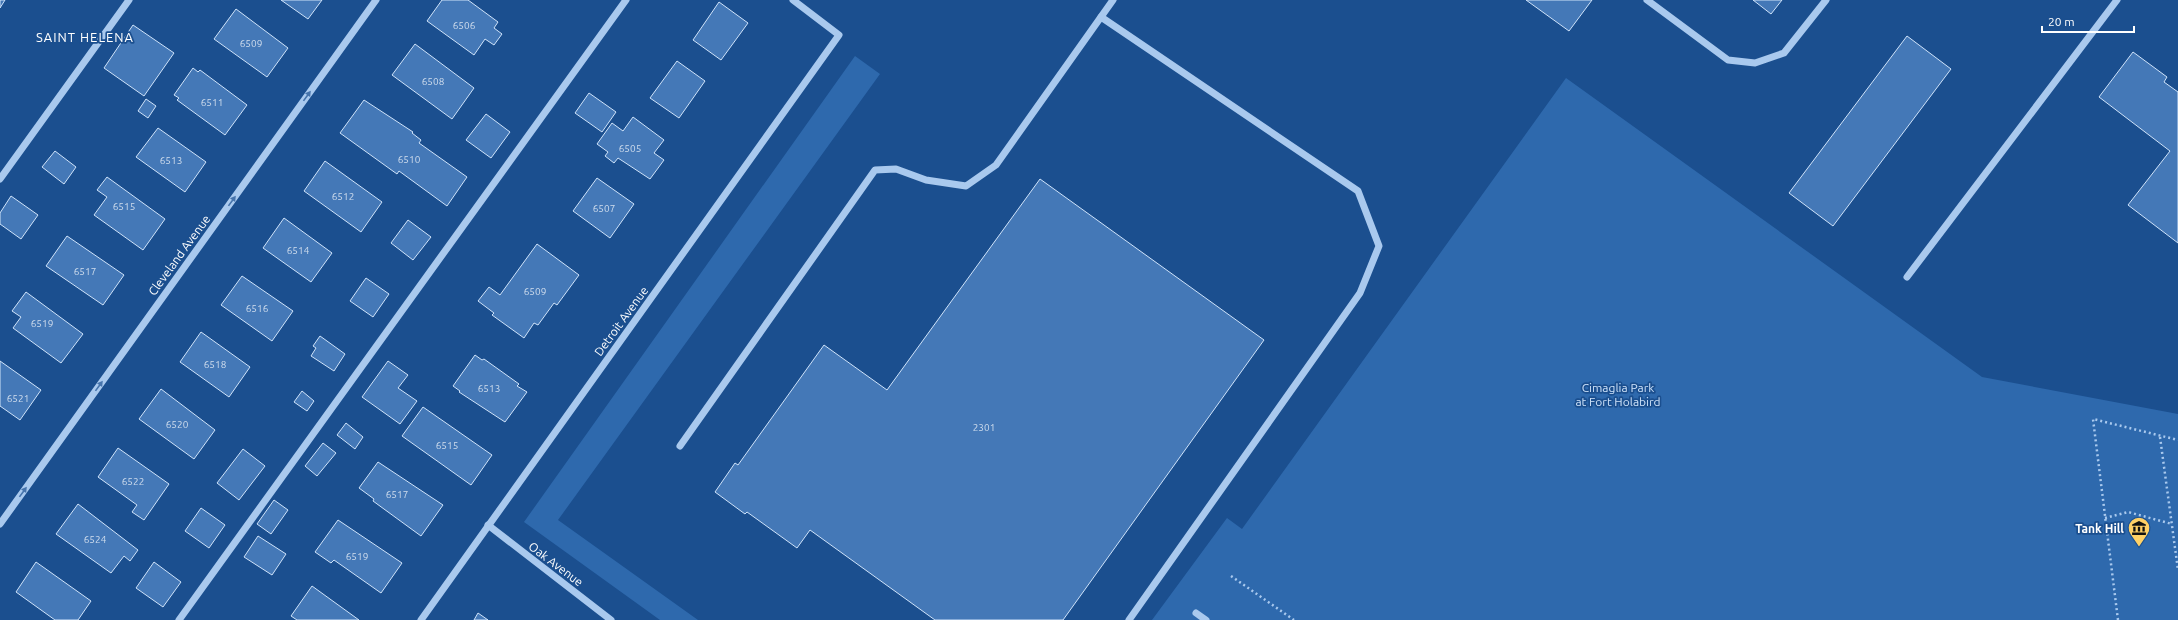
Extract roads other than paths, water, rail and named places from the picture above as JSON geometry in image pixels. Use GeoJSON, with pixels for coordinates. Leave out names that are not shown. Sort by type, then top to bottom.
{"type":"FeatureCollection","features":[{"type":"Feature","properties":{"kind":"street"},"geometry":{"type":"LineString","coordinates":[[0,179],[129,0]]}},
{"type":"Feature","properties":{"kind":"street","name":"Cleveland Avenue"},"geometry":{"type":"LineString","coordinates":[[0,524],[376,0]]}},
{"type":"Feature","properties":{"kind":"street"},"geometry":{"type":"LineString","coordinates":[[179,620],[626,0]]}},
{"type":"Feature","properties":{"kind":"street","name":"Detroit Avenue"},"geometry":{"type":"LineString","coordinates":[[421,620],[840,35],[793,0]]}},
{"type":"Feature","properties":{"kind":"street"},"geometry":{"type":"LineString","coordinates":[[680,446],[874,170],[896,168],[926,180],[966,186],[996,165],[1113,0]]}},
{"type":"Feature","properties":{"kind":"street"},"geometry":{"type":"LineString","coordinates":[[1647,0],[1728,60],[1755,63],[1784,53],[1826,0]]}},
{"type":"Feature","properties":{"kind":"street"},"geometry":{"type":"LineString","coordinates":[[1907,277],[2117,0]]}},
{"type":"Feature","properties":{"kind":"street"},"geometry":{"type":"LineString","coordinates":[[1101,17],[1358,191],[1379,246],[1360,293],[1129,620]]}},
{"type":"Feature","properties":{"kind":"street","name":"Oak Avenue"},"geometry":{"type":"LineString","coordinates":[[488,525],[611,620]]}},
{"type":"Feature","properties":{"kind":"street"},"geometry":{"type":"LineString","coordinates":[[1196,613],[1206,620]]}},
{"type":"Feature","properties":{"kind":"place","name":"Tank Hill"},"geometry":{"type":"Point","coordinates":[2139,548]}},
{"type":"Feature","properties":{"kind":"district","name":"SAINT HELENA"},"geometry":{"type":"Point","coordinates":[85,37]}},
{"type":"Feature","properties":{"kind":"park label","name":"Cimaglia Park at Fort Holabird"},"geometry":{"type":"Point","coordinates":[1618,394]}}]}
